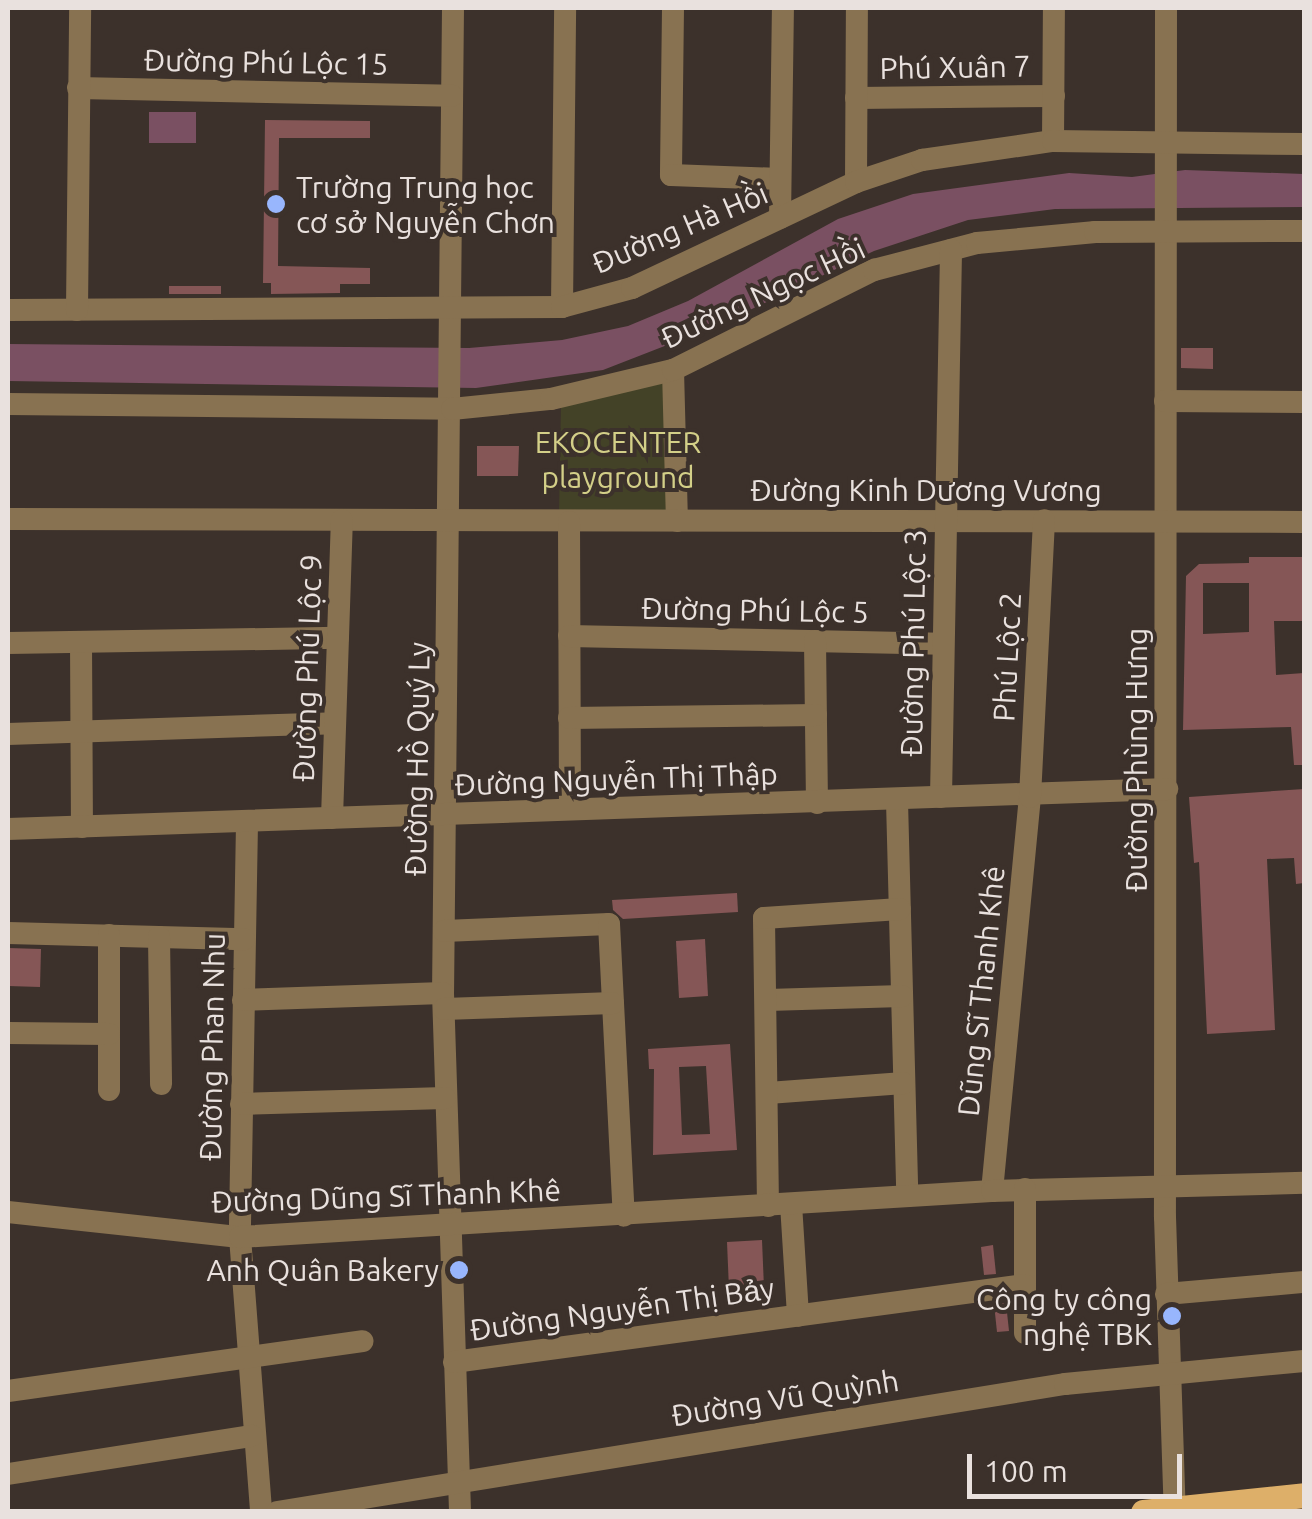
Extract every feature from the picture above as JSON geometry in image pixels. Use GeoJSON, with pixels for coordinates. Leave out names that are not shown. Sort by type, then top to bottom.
{"type":"FeatureCollection","features":[{"type":"Feature","properties":{"kind":"main road"},"geometry":{"type":"LineString","coordinates":[[1143,1512],[1304,1494]]}},
{"type":"Feature","properties":{"kind":"street"},"geometry":{"type":"LineString","coordinates":[[77,310],[80,8]]}},
{"type":"Feature","properties":{"kind":"street","name":"Đường Hồ Quý Ly"},"geometry":{"type":"LineString","coordinates":[[453,8],[451,521],[443,1001],[460,1512]]}},
{"type":"Feature","properties":{"kind":"street"},"geometry":{"type":"LineString","coordinates":[[562,307],[565,8]]}},
{"type":"Feature","properties":{"kind":"street"},"geometry":{"type":"LineString","coordinates":[[673,8],[671,175],[780,179]]}},
{"type":"Feature","properties":{"kind":"street"},"geometry":{"type":"LineString","coordinates":[[780,218],[784,8]]}},
{"type":"Feature","properties":{"kind":"street"},"geometry":{"type":"LineString","coordinates":[[856,182],[857,8]]}},
{"type":"Feature","properties":{"kind":"street"},"geometry":{"type":"LineString","coordinates":[[1053,141],[1054,8]]}},
{"type":"Feature","properties":{"kind":"street","name":"Đường Phùng Hưng"},"geometry":{"type":"LineString","coordinates":[[1166,8],[1165,1185],[1175,1510]]}},
{"type":"Feature","properties":{"kind":"street","name":"Đường Phú Lộc 15"},"geometry":{"type":"LineString","coordinates":[[78,88],[452,96]]}},
{"type":"Feature","properties":{"kind":"street","name":"Phú Xuân 7"},"geometry":{"type":"LineString","coordinates":[[856,98],[1054,96]]}},
{"type":"Feature","properties":{"kind":"street","name":"Đường Hà Hồi"},"geometry":{"type":"LineString","coordinates":[[8,310],[562,307],[632,288],[856,182],[922,160],[1053,141],[1164,152],[1304,144]]}},
{"type":"Feature","properties":{"kind":"street","name":"Đường Ngọc Hồi"},"geometry":{"type":"LineString","coordinates":[[8,404],[452,402],[590,392],[672,370],[874,270],[951,250],[1015,237],[1164,223],[1304,232]]}},
{"type":"Feature","properties":{"kind":"street","name":"Đường Phú Lộc 3"},"geometry":{"type":"LineString","coordinates":[[941,797],[940,644],[951,250]]}},
{"type":"Feature","properties":{"kind":"street"},"geometry":{"type":"LineString","coordinates":[[672,370],[678,521]]}},
{"type":"Feature","properties":{"kind":"street"},"geometry":{"type":"LineString","coordinates":[[1166,401],[1304,402]]}},
{"type":"Feature","properties":{"kind":"street","name":"Đường Kinh Dương Vương"},"geometry":{"type":"LineString","coordinates":[[8,519],[1304,522]]}},
{"type":"Feature","properties":{"kind":"street","name":"Đường Phú Lộc 9"},"geometry":{"type":"LineString","coordinates":[[332,818],[342,520]]}},
{"type":"Feature","properties":{"kind":"street","name":"Phú Lộc 2"},"geometry":{"type":"LineString","coordinates":[[1030,796],[1044,520]]}},
{"type":"Feature","properties":{"kind":"street"},"geometry":{"type":"LineString","coordinates":[[568,522],[570,809]]}},
{"type":"Feature","properties":{"kind":"street","name":"Đường Phú Lộc 5"},"geometry":{"type":"LineString","coordinates":[[568,636],[940,644]]}},
{"type":"Feature","properties":{"kind":"street"},"geometry":{"type":"LineString","coordinates":[[8,642],[338,638]]}},
{"type":"Feature","properties":{"kind":"street"},"geometry":{"type":"LineString","coordinates":[[815,641],[818,803]]}},
{"type":"Feature","properties":{"kind":"street"},"geometry":{"type":"LineString","coordinates":[[81,642],[82,827]]}},
{"type":"Feature","properties":{"kind":"street"},"geometry":{"type":"LineString","coordinates":[[570,718],[816,715]]}},
{"type":"Feature","properties":{"kind":"street"},"geometry":{"type":"LineString","coordinates":[[8,734],[335,723]]}},
{"type":"Feature","properties":{"kind":"street","name":"Đường Nguyễn Thị Thập"},"geometry":{"type":"LineString","coordinates":[[8,828],[246,823],[1167,789]]}},
{"type":"Feature","properties":{"kind":"street","name":"Dũng Sĩ Thanh Khê"},"geometry":{"type":"LineString","coordinates":[[992,1191],[1030,796]]}},
{"type":"Feature","properties":{"kind":"street","name":"Dũng Sĩ Thanh Khê"},"geometry":{"type":"LineString","coordinates":[[898,801],[907,1196]]}},
{"type":"Feature","properties":{"kind":"street","name":"Đường Phan Nhu"},"geometry":{"type":"LineString","coordinates":[[246,823],[240,1237],[252,1436],[261,1512]]}},
{"type":"Feature","properties":{"kind":"street"},"geometry":{"type":"LineString","coordinates":[[779,1205],[768,1093],[764,918],[900,909]]}},
{"type":"Feature","properties":{"kind":"street"},"geometry":{"type":"LineString","coordinates":[[444,931],[609,924],[624,1216]]}},
{"type":"Feature","properties":{"kind":"street"},"geometry":{"type":"LineString","coordinates":[[8,933],[244,939]]}},
{"type":"Feature","properties":{"kind":"street"},"geometry":{"type":"LineString","coordinates":[[108,936],[108,1090]]}},
{"type":"Feature","properties":{"kind":"street"},"geometry":{"type":"LineString","coordinates":[[159,937],[161,1084]]}},
{"type":"Feature","properties":{"kind":"street"},"geometry":{"type":"LineString","coordinates":[[768,1000],[902,996]]}},
{"type":"Feature","properties":{"kind":"street"},"geometry":{"type":"LineString","coordinates":[[243,1000],[613,1003]]}},
{"type":"Feature","properties":{"kind":"street"},"geometry":{"type":"LineString","coordinates":[[8,1033],[108,1034]]}},
{"type":"Feature","properties":{"kind":"street"},"geometry":{"type":"LineString","coordinates":[[768,1093],[904,1084]]}},
{"type":"Feature","properties":{"kind":"street"},"geometry":{"type":"LineString","coordinates":[[240,1104],[446,1098]]}},
{"type":"Feature","properties":{"kind":"street","name":"Đường Dũng Sĩ Thanh Khê"},"geometry":{"type":"LineString","coordinates":[[8,1212],[240,1237],[449,1229],[1025,1189],[1304,1182]]}},
{"type":"Feature","properties":{"kind":"street"},"geometry":{"type":"LineString","coordinates":[[1025,1189],[1025,1332]]}},
{"type":"Feature","properties":{"kind":"street","name":"Đường Nguyễn Thị Bảy"},"geometry":{"type":"LineString","coordinates":[[779,1205],[798,1316]]}},
{"type":"Feature","properties":{"kind":"street"},"geometry":{"type":"LineString","coordinates":[[1166,1294],[1304,1282]]}},
{"type":"Feature","properties":{"kind":"street","name":"Đường Nguyễn Thị Bảy"},"geometry":{"type":"LineString","coordinates":[[454,1362],[1025,1284]]}},
{"type":"Feature","properties":{"kind":"street"},"geometry":{"type":"LineString","coordinates":[[8,1391],[247,1354],[362,1341]]}},
{"type":"Feature","properties":{"kind":"street","name":"Đường Vũ Quỳnh"},"geometry":{"type":"LineString","coordinates":[[277,1512],[1168,1372],[1304,1361]]}},
{"type":"Feature","properties":{"kind":"street"},"geometry":{"type":"LineString","coordinates":[[8,1474],[252,1436]]}},
{"type":"Feature","properties":{"kind":"green space","name":"EKOCENTER playground"},"geometry":{"type":"Polygon","coordinates":[[[673,370],[677,521],[559,515],[561,404],[673,370]]]}},
{"type":"Feature","properties":{"kind":"shaded area"},"geometry":{"type":"Polygon","coordinates":[[[149,112],[196,112],[196,143],[149,143],[149,112]]]}},
{"type":"Feature","properties":{"kind":"shaded area"},"geometry":{"type":"Polygon","coordinates":[[[1185,170],[1304,174],[1304,207],[1055,209],[968,220],[874,251],[716,326],[603,370],[476,388],[8,381],[8,344],[469,348],[562,340],[628,326],[688,301],[838,219],[913,194],[1069,173],[1132,177],[1185,170]]]}},
{"type":"Feature","properties":{"kind":"building"},"geometry":{"type":"Polygon","coordinates":[[[265,120],[370,121],[370,138],[279,138],[278,266],[370,268],[370,284],[340,284],[340,293],[271,294],[271,283],[263,283],[265,120]]]}},
{"type":"Feature","properties":{"kind":"building"},"geometry":{"type":"Polygon","coordinates":[[[169,286],[221,286],[221,294],[169,294],[169,286]]]}},
{"type":"Feature","properties":{"kind":"building"},"geometry":{"type":"Polygon","coordinates":[[[1181,348],[1213,348],[1213,369],[1181,368],[1181,348]]]}},
{"type":"Feature","properties":{"kind":"building"},"geometry":{"type":"Polygon","coordinates":[[[477,446],[519,446],[518,476],[477,476],[477,446]]]}},
{"type":"Feature","properties":{"kind":"building"},"geometry":{"type":"Polygon","coordinates":[[[1249,557],[1304,557],[1304,621],[1274,621],[1276,675],[1304,673],[1304,765],[1294,765],[1291,727],[1183,730],[1186,576],[1199,564],[1249,563],[1249,557]],[[1203,583],[1203,634],[1249,632],[1249,583],[1203,583]]]}},
{"type":"Feature","properties":{"kind":"building"},"geometry":{"type":"Polygon","coordinates":[[[1304,789],[1304,883],[1296,884],[1294,858],[1267,859],[1275,1030],[1207,1034],[1199,862],[1194,863],[1189,797],[1304,789]]]}},
{"type":"Feature","properties":{"kind":"building"},"geometry":{"type":"Polygon","coordinates":[[[737,893],[738,912],[623,919],[613,910],[612,900],[737,893]]]}},
{"type":"Feature","properties":{"kind":"building"},"geometry":{"type":"Polygon","coordinates":[[[705,939],[708,996],[679,998],[676,941],[705,939]]]}},
{"type":"Feature","properties":{"kind":"building"},"geometry":{"type":"Polygon","coordinates":[[[8,948],[41,949],[40,987],[8,986],[8,948]]]}},
{"type":"Feature","properties":{"kind":"building"},"geometry":{"type":"Polygon","coordinates":[[[730,1044],[737,1150],[653,1155],[654,1069],[649,1069],[648,1049],[730,1044]],[[706,1066],[679,1067],[682,1135],[710,1134],[706,1066]]]}},
{"type":"Feature","properties":{"kind":"building"},"geometry":{"type":"Polygon","coordinates":[[[762,1240],[764,1288],[729,1289],[727,1242],[762,1240]]]}},
{"type":"Feature","properties":{"kind":"building"},"geometry":{"type":"Polygon","coordinates":[[[993,1245],[996,1274],[984,1275],[981,1247],[993,1245]]]}},
{"type":"Feature","properties":{"kind":"building"},"geometry":{"type":"Polygon","coordinates":[[[1006,1303],[1009,1331],[997,1332],[994,1304],[1006,1303]]]}},
{"type":"Feature","properties":{"kind":"place","name":"Trường Trung học cơ sở Nguyễn Chơn"},"geometry":{"type":"Point","coordinates":[276,204]}},
{"type":"Feature","properties":{"kind":"place","name":"Anh Quân Bakery"},"geometry":{"type":"Point","coordinates":[459,1270]}},
{"type":"Feature","properties":{"kind":"place","name":"Công ty công nghệ TBK"},"geometry":{"type":"Point","coordinates":[1172,1316]}}]}
